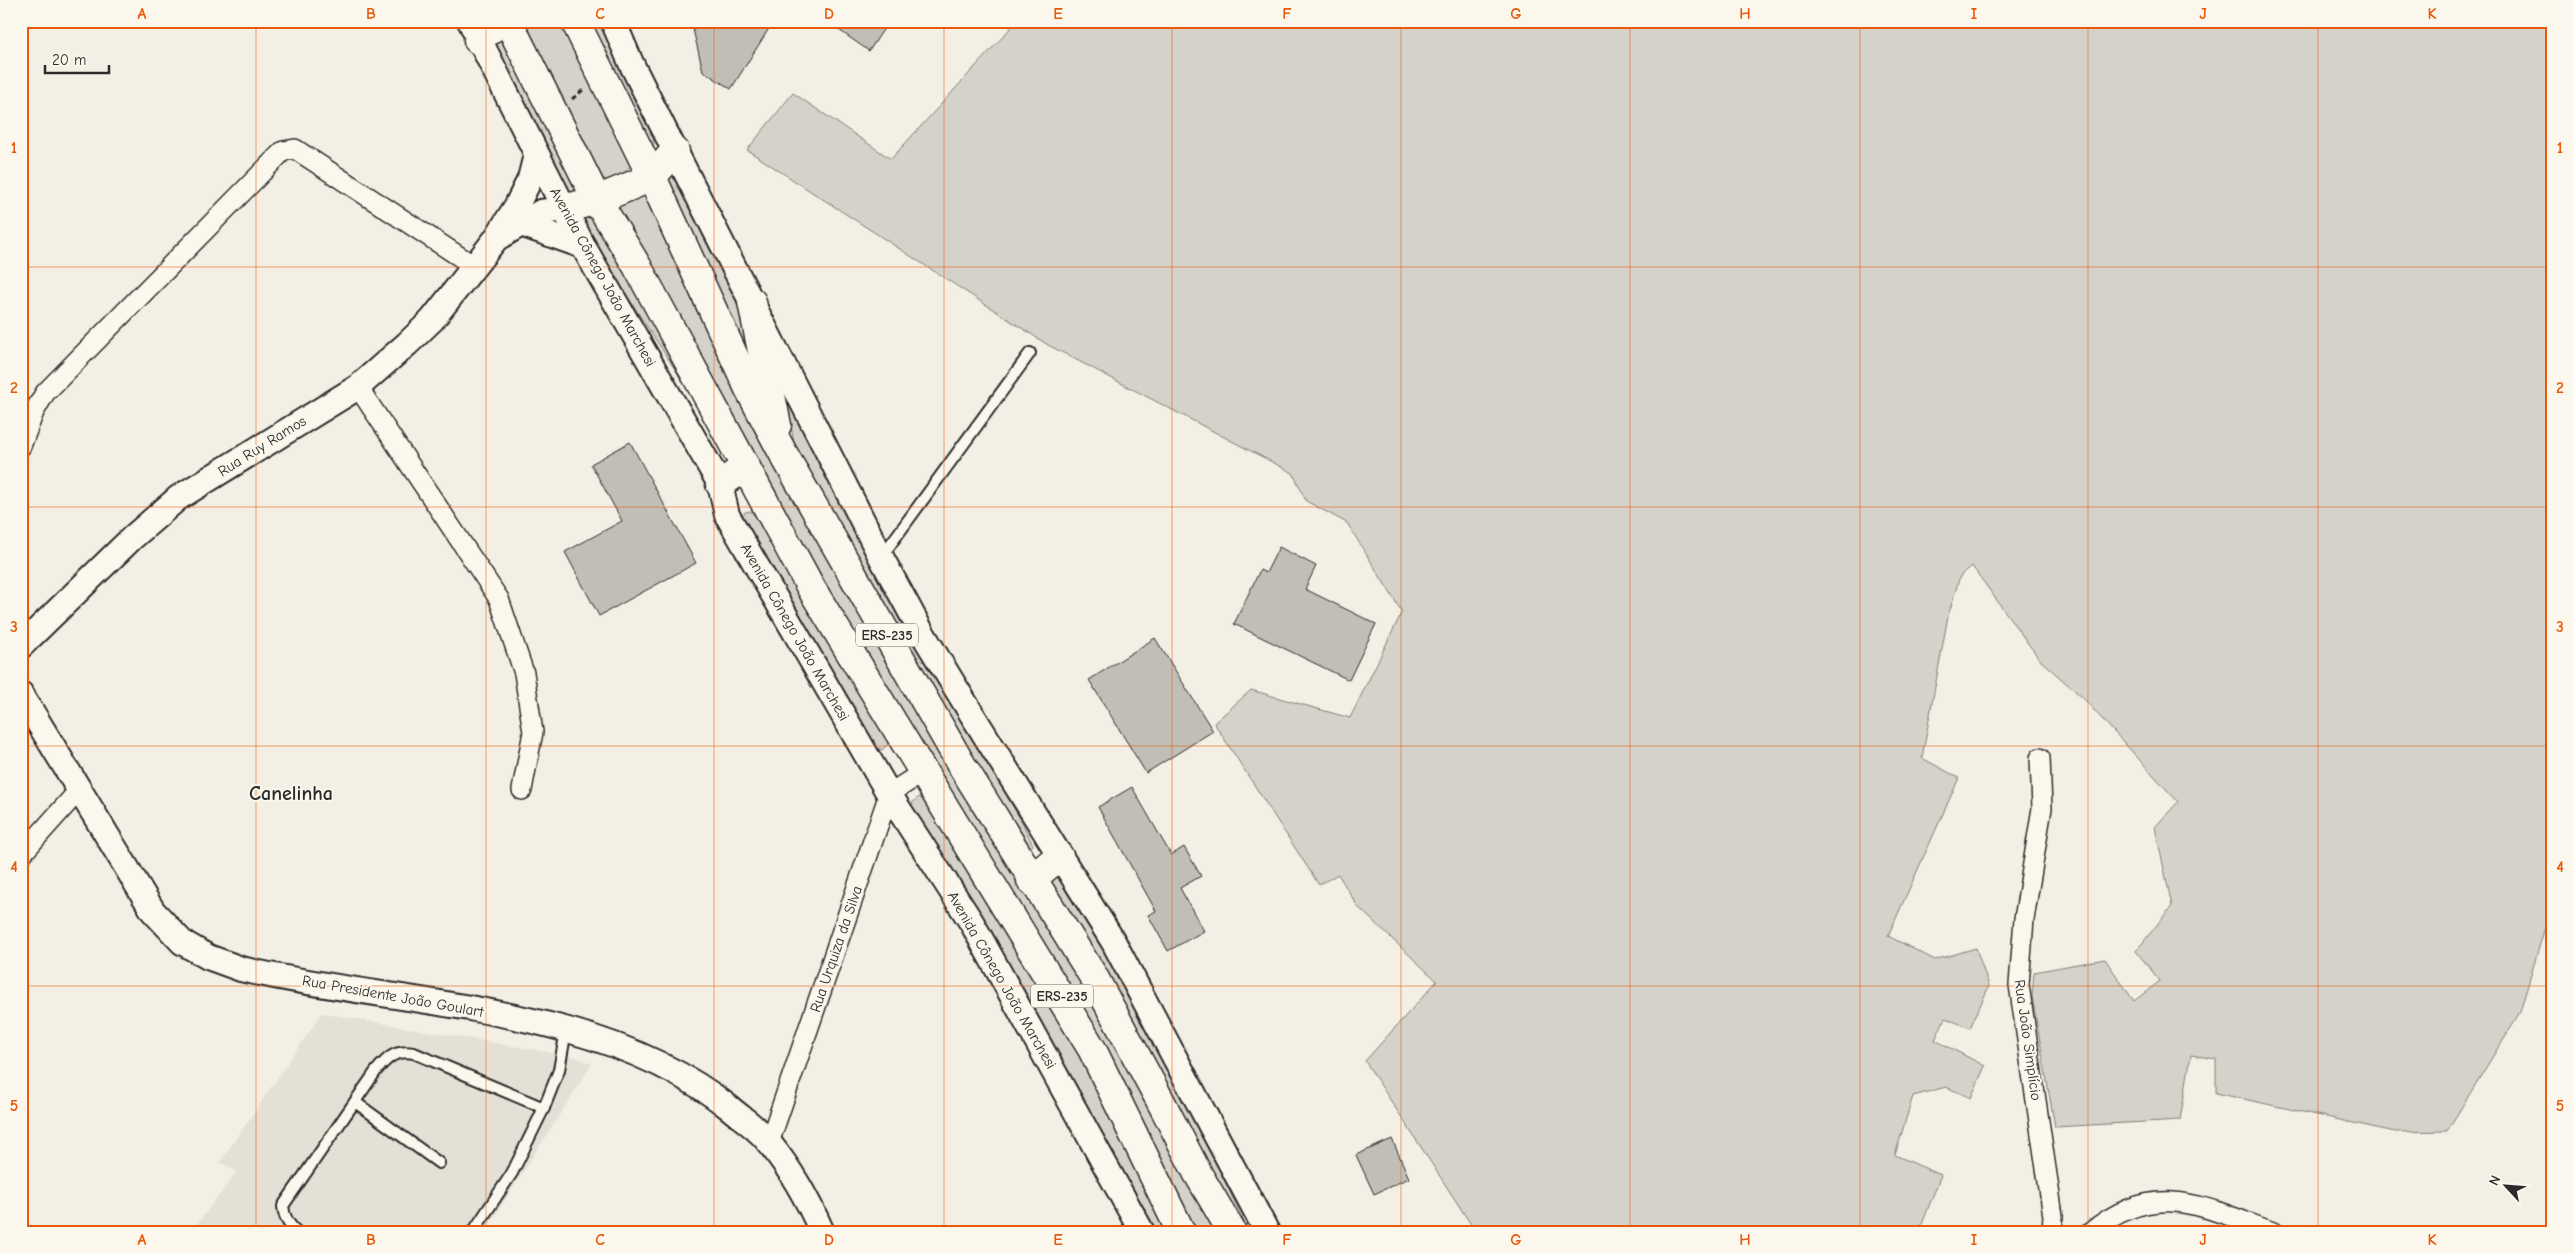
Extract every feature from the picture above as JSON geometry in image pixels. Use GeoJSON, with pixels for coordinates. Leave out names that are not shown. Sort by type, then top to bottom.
{"type":"FeatureCollection","features":[{"type":"Feature","properties":{"kind":"main road"},"geometry":{"type":"LineString","coordinates":[[474,31],[501,21]]}},
{"type":"Feature","properties":{"kind":"main road","name":"ERS-235"},"geometry":{"type":"LineString","coordinates":[[508,21],[597,200],[637,266],[810,588],[1092,1049],[1181,1232]]}},
{"type":"Feature","properties":{"kind":"main road","name":"ERS-235"},"geometry":{"type":"LineString","coordinates":[[575,21],[652,177],[749,389],[783,453],[960,764],[1031,880],[1095,979],[1162,1102],[1198,1174],[1232,1232]]}},
{"type":"Feature","properties":{"kind":"main road"},"geometry":{"type":"LineString","coordinates":[[564,209],[597,200],[652,177],[675,151]]}},
{"type":"Feature","properties":{"kind":"main road"},"geometry":{"type":"LineString","coordinates":[[752,302],[783,453]]}},
{"type":"Feature","properties":{"kind":"main road"},"geometry":{"type":"LineString","coordinates":[[720,484],[746,467]]}},
{"type":"Feature","properties":{"kind":"main road"},"geometry":{"type":"LineString","coordinates":[[1031,880],[1059,856]]}},
{"type":"Feature","properties":{"kind":"street"},"geometry":{"type":"LineString","coordinates":[[620,26],[675,151],[881,557],[921,631],[1113,941],[1267,1232]]}},
{"type":"Feature","properties":{"kind":"street","name":"Avenida Cônego João Marchesi"},"geometry":{"type":"LineString","coordinates":[[474,31],[583,246],[720,484],[727,515],[889,794],[972,923],[1142,1232]]}},
{"type":"Feature","properties":{"kind":"street"},"geometry":{"type":"LineString","coordinates":[[21,446],[34,412],[45,393],[283,151],[295,149],[474,266]]}},
{"type":"Feature","properties":{"kind":"street","name":"Rua Ruy Ramos"},"geometry":{"type":"LineString","coordinates":[[21,646],[132,538],[178,498],[358,387],[432,320],[495,240],[526,186],[536,155]]}},
{"type":"Feature","properties":{"kind":"street","name":"Rua Ruy Ramos"},"geometry":{"type":"LineString","coordinates":[[495,240],[541,212],[564,209]]}},
{"type":"Feature","properties":{"kind":"street"},"geometry":{"type":"LineString","coordinates":[[521,224],[583,246]]}},
{"type":"Feature","properties":{"kind":"street"},"geometry":{"type":"LineString","coordinates":[[358,387],[499,598],[524,673],[533,732],[522,790]]}},
{"type":"Feature","properties":{"kind":"street","name":"Rua Presidente João Goulart"},"geometry":{"type":"LineString","coordinates":[[21,694],[152,911],[182,942],[208,957],[259,973],[513,1017],[566,1030],[652,1060],[720,1100],[770,1142],[800,1186],[822,1232]]}},
{"type":"Feature","properties":{"kind":"street","name":"Rua João Simplício"},"geometry":{"type":"LineString","coordinates":[[2040,758],[2042,808],[2024,919],[2019,985],[2053,1216],[2052,1232]]}},
{"type":"Feature","properties":{"kind":"street"},"geometry":{"type":"LineString","coordinates":[[889,794],[923,772]]}},
{"type":"Feature","properties":{"kind":"street"},"geometry":{"type":"LineString","coordinates":[[21,855],[80,789]]}},
{"type":"Feature","properties":{"kind":"street","name":"Rua Urquiza da Silva"},"geometry":{"type":"LineString","coordinates":[[770,1142],[889,794]]}},
{"type":"Feature","properties":{"kind":"street"},"geometry":{"type":"LineString","coordinates":[[2091,1232],[2100,1224],[2130,1210],[2172,1200],[2193,1203],[2273,1232]]}},
{"type":"Feature","properties":{"kind":"lane"},"geometry":{"type":"LineString","coordinates":[[881,557],[1030,353]]}},
{"type":"Feature","properties":{"kind":"lane"},"geometry":{"type":"LineString","coordinates":[[473,1232],[512,1173],[544,1108],[559,1070],[566,1030]]}},
{"type":"Feature","properties":{"kind":"lane"},"geometry":{"type":"LineString","coordinates":[[297,1232],[290,1226],[284,1214],[283,1206],[355,1102],[390,1056],[402,1051],[426,1057],[544,1108]]}},
{"type":"Feature","properties":{"kind":"lane"},"geometry":{"type":"LineString","coordinates":[[355,1102],[439,1163]]}},
{"type":"Feature","properties":{"kind":"path"},"geometry":{"type":"LineString","coordinates":[[554,114],[601,76]]}},
{"type":"Feature","properties":{"kind":"shaded area"},"geometry":{"type":"Polygon","coordinates":[[[523,21],[561,21],[631,165],[625,173],[609,181],[600,177],[523,21]]]}},
{"type":"Feature","properties":{"kind":"shaded area"},"geometry":{"type":"Polygon","coordinates":[[[585,21],[598,21],[603,30],[653,135],[654,146],[651,152],[585,21]]]}},
{"type":"Feature","properties":{"kind":"shaded area"},"geometry":{"type":"Polygon","coordinates":[[[1017,21],[2553,21],[2553,900],[2520,1012],[2447,1131],[2395,1132],[2216,1093],[2216,1059],[2191,1055],[2180,1120],[2055,1127],[2032,996],[2034,972],[2105,959],[2134,1001],[2160,981],[2136,951],[2172,906],[2155,827],[2178,802],[2083,698],[2040,660],[1972,566],[1960,576],[1948,616],[1922,758],[1959,778],[1888,936],[1935,960],[1976,948],[1989,986],[1970,1028],[1945,1018],[1935,1040],[1985,1066],[1971,1098],[1946,1087],[1913,1096],[1895,1155],[1941,1175],[1919,1232],[1476,1232],[1365,1061],[1437,981],[1358,907],[1338,874],[1319,885],[1214,723],[1251,690],[1350,718],[1402,612],[1347,523],[1306,501],[1293,473],[1048,345],[747,150],[793,93],[891,159],[1017,21]]]}},
{"type":"Feature","properties":{"kind":"shaded area"},"geometry":{"type":"Polygon","coordinates":[[[502,38],[578,182],[578,193],[570,194],[567,190],[535,130],[496,45],[502,38]]]}},
{"type":"Feature","properties":{"kind":"shaded area"},"geometry":{"type":"Polygon","coordinates":[[[674,173],[739,305],[762,385],[664,182],[674,173]]]}},
{"type":"Feature","properties":{"kind":"shaded area"},"geometry":{"type":"Polygon","coordinates":[[[645,191],[676,254],[695,308],[770,451],[894,675],[1090,985],[1218,1232],[1191,1232],[908,734],[704,360],[655,283],[611,208],[645,191]]]}},
{"type":"Feature","properties":{"kind":"shaded area"},"geometry":{"type":"Polygon","coordinates":[[[589,212],[667,338],[708,420],[594,245],[581,218],[589,212]]]}},
{"type":"Feature","properties":{"kind":"shaded area"},"geometry":{"type":"Polygon","coordinates":[[[786,397],[897,605],[1023,824],[1033,845],[1026,853],[861,569],[794,443],[786,397]]]}},
{"type":"Feature","properties":{"kind":"shaded area"},"geometry":{"type":"Polygon","coordinates":[[[750,511],[756,517],[821,632],[886,737],[888,744],[882,750],[872,745],[741,520],[745,512],[750,511]]]}},
{"type":"Feature","properties":{"kind":"shaded area"},"geometry":{"type":"Polygon","coordinates":[[[919,797],[925,797],[1083,1060],[1170,1232],[1152,1232],[1066,1067],[981,922],[910,808],[919,797]]]}},
{"type":"Feature","properties":{"kind":"shaded area"},"geometry":{"type":"Polygon","coordinates":[[[1059,873],[1101,941],[1177,1081],[1248,1230],[1244,1232],[1045,879],[1059,873]]]}},
{"type":"Feature","properties":{"kind":"shaded area"},"geometry":{"type":"Polygon","coordinates":[[[322,1013],[576,1057],[592,1064],[485,1232],[191,1232],[237,1172],[220,1162],[322,1013]]]}},
{"type":"Feature","properties":{"kind":"building"},"geometry":{"type":"Polygon","coordinates":[[[691,21],[764,21],[768,30],[731,89],[703,71],[691,21]]]}},
{"type":"Feature","properties":{"kind":"building"},"geometry":{"type":"Polygon","coordinates":[[[826,21],[889,21],[869,51],[826,21]]]}},
{"type":"Feature","properties":{"kind":"building"},"geometry":{"type":"Polygon","coordinates":[[[630,442],[696,563],[599,616],[565,552],[622,521],[591,464],[630,442]]]}},
{"type":"Feature","properties":{"kind":"building"},"geometry":{"type":"Polygon","coordinates":[[[1279,547],[1316,566],[1305,589],[1376,624],[1349,680],[1234,624],[1260,570],[1266,573],[1279,547]]]}},
{"type":"Feature","properties":{"kind":"building"},"geometry":{"type":"Polygon","coordinates":[[[1155,638],[1213,731],[1146,773],[1089,680],[1155,638]]]}},
{"type":"Feature","properties":{"kind":"building"},"geometry":{"type":"Polygon","coordinates":[[[1132,787],[1171,855],[1184,847],[1201,876],[1180,888],[1204,931],[1168,951],[1148,915],[1156,911],[1098,807],[1132,787]]]}},
{"type":"Feature","properties":{"kind":"building"},"geometry":{"type":"Polygon","coordinates":[[[1392,1139],[1409,1178],[1374,1194],[1356,1155],[1392,1139]]]}},
{"type":"Feature","properties":{"kind":"district","name":"Canelinha"},"geometry":{"type":"Point","coordinates":[291,793]}}]}
